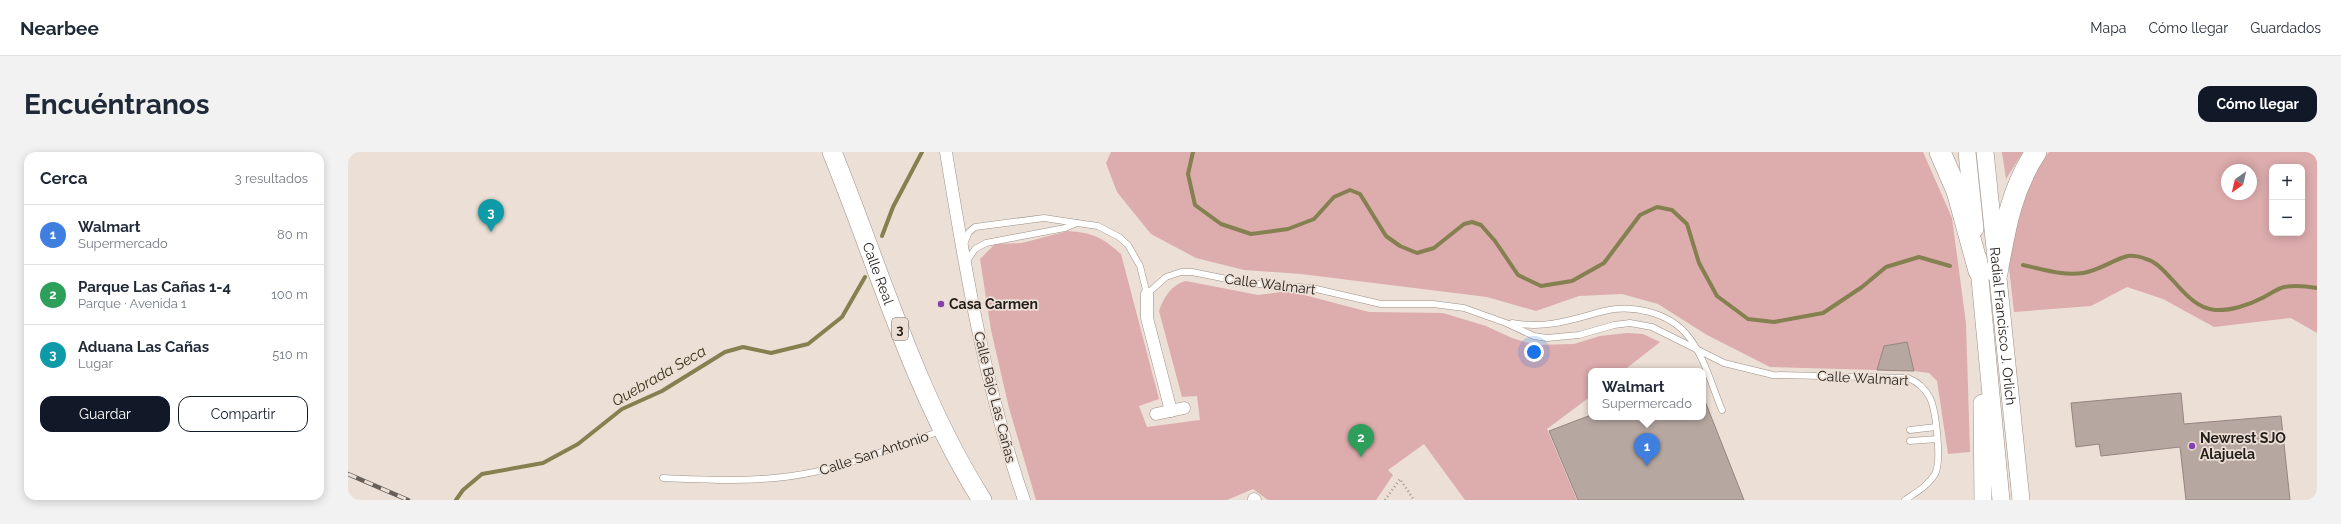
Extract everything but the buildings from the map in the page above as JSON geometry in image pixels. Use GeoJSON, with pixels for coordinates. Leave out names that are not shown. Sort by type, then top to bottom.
{"type":"FeatureCollection","features":[{"type":"Feature","properties":{"kind":"highway"},"geometry":{"type":"LineString","coordinates":[[1940,152],[1957,191],[1988,272]]}},
{"type":"Feature","properties":{"kind":"highway"},"geometry":{"type":"LineString","coordinates":[[1988,272],[2009,209],[2025,169],[2036,152]]}},
{"type":"Feature","properties":{"kind":"main road","name":"Calle Real"},"geometry":{"type":"LineString","coordinates":[[832,152],[878,276],[942,430],[964,471],[982,500]]}},
{"type":"Feature","properties":{"kind":"main road","name":"Radial Francisco J. Orlich"},"geometry":{"type":"LineString","coordinates":[[1966,152],[1988,272],[2022,500]]}},
{"type":"Feature","properties":{"kind":"main road","name":"Radial Francisco J. Orlich"},"geometry":{"type":"LineString","coordinates":[[1985,152],[1988,272],[1982,303],[2001,500]]}},
{"type":"Feature","properties":{"kind":"main road"},"geometry":{"type":"LineString","coordinates":[[1982,303],[1983,500]]}},
{"type":"Feature","properties":{"kind":"street","name":"Calle Bajo Las Cañas"},"geometry":{"type":"LineString","coordinates":[[946,152],[962,251],[989,385],[1000,428],[1024,500]]}},
{"type":"Feature","properties":{"kind":"street"},"geometry":{"type":"LineString","coordinates":[[1147,294],[1147,318],[1171,411]]}},
{"type":"Feature","properties":{"kind":"street"},"geometry":{"type":"LineString","coordinates":[[1156,414],[1184,408]]}},
{"type":"Feature","properties":{"kind":"lane"},"geometry":{"type":"LineString","coordinates":[[962,251],[966,236],[975,227],[1044,218],[1104,229],[1119,237],[1128,245],[1140,266],[1147,294]]}},
{"type":"Feature","properties":{"kind":"lane"},"geometry":{"type":"LineString","coordinates":[[966,266],[970,254],[982,244],[1064,228],[1077,223]]}},
{"type":"Feature","properties":{"kind":"lane","name":"Calle Walmart"},"geometry":{"type":"LineString","coordinates":[[1147,294],[1166,277],[1181,272],[1192,272],[1247,283],[1312,288],[1381,304],[1450,306],[1478,312],[1506,322],[1534,336],[1547,338],[1579,335],[1614,325],[1630,323],[1652,327],[1697,351],[1724,363],[1774,375],[1908,378],[1917,382],[1928,395],[1936,427],[1938,465],[1930,482],[1905,500]]}},
{"type":"Feature","properties":{"kind":"lane","name":"Calle Walmart"},"geometry":{"type":"LineString","coordinates":[[1506,322],[1533,326],[1576,320],[1617,309],[1643,310],[1673,324],[1687,335],[1697,351]]}},
{"type":"Feature","properties":{"kind":"lane"},"geometry":{"type":"LineString","coordinates":[[1697,351],[1704,368]]}},
{"type":"Feature","properties":{"kind":"lane"},"geometry":{"type":"LineString","coordinates":[[1706,372],[1722,410]]}},
{"type":"Feature","properties":{"kind":"lane"},"geometry":{"type":"LineString","coordinates":[[1910,430],[1936,427]]}},
{"type":"Feature","properties":{"kind":"lane","name":"Calle San Antonio"},"geometry":{"type":"LineString","coordinates":[[663,478],[746,481],[813,473],[843,465],[942,430]]}},
{"type":"Feature","properties":{"kind":"lane"},"geometry":{"type":"LineString","coordinates":[[1910,441],[1937,439]]}},
{"type":"Feature","properties":{"kind":"path"},"geometry":{"type":"LineString","coordinates":[[1385,500],[1400,479],[1414,500]]}},
{"type":"Feature","properties":{"kind":"shaded area"},"geometry":{"type":"Polygon","coordinates":[[[1111,152],[1923,152],[1952,218],[1966,323],[1970,452],[1948,454],[1937,381],[1929,373],[1914,371],[1907,342],[1884,346],[1877,370],[1770,367],[1707,335],[1658,304],[1622,294],[1579,296],[1536,311],[1487,297],[1301,274],[1244,270],[1196,258],[1151,234],[1117,192],[1106,163],[1111,152]]]}},
{"type":"Feature","properties":{"kind":"shaded area"},"geometry":{"type":"Polygon","coordinates":[[[2002,152],[2023,152],[2006,179],[2002,152]]]}},
{"type":"Feature","properties":{"kind":"shaded area"},"geometry":{"type":"Polygon","coordinates":[[[2049,152],[2317,152],[2317,333],[2291,318],[2214,327],[2163,299],[2127,287],[2091,306],[2014,312],[2008,258],[2027,181],[2049,152]]]}},
{"type":"Feature","properties":{"kind":"shaded area"},"geometry":{"type":"Polygon","coordinates":[[[1068,231],[1084,233],[1097,237],[1121,254],[1159,399],[1139,406],[1147,427],[1200,420],[1197,396],[1182,397],[1159,311],[1169,292],[1176,285],[1186,281],[1258,295],[1289,291],[1369,312],[1443,313],[1486,326],[1512,338],[1535,345],[1574,344],[1600,336],[1627,333],[1643,334],[1660,342],[1627,368],[1588,368],[1588,398],[1547,429],[1577,500],[1465,500],[1424,444],[1388,470],[1393,475],[1376,500],[1268,500],[1253,489],[1227,500],[1036,500],[1009,408],[991,330],[980,259],[995,244],[1022,243],[1068,231]]]}},
{"type":"Feature","properties":{"kind":"waterway","name":"Quebrada Seca"},"geometry":{"type":"LineString","coordinates":[[882,236],[893,207],[922,152]]}},
{"type":"Feature","properties":{"kind":"waterway"},"geometry":{"type":"LineString","coordinates":[[1193,152],[1188,174],[1195,205],[1221,224],[1251,234],[1288,229],[1314,219],[1334,197],[1350,190],[1360,194],[1386,236],[1400,246],[1417,253],[1434,248],[1464,224],[1472,222],[1481,225],[1495,241],[1518,275],[1541,286],[1572,281],[1604,263],[1640,215],[1657,207],[1672,210],[1687,224],[1699,263],[1717,296],[1748,319],[1774,322],[1823,313],[1862,287],[1886,267],[1919,257],[1950,266]]}},
{"type":"Feature","properties":{"kind":"waterway"},"geometry":{"type":"LineString","coordinates":[[2023,265],[2053,272],[2075,274],[2096,270],[2128,256],[2140,257],[2154,263],[2162,269],[2194,302],[2215,310],[2227,310],[2245,305],[2257,301],[2284,287],[2300,286],[2317,288]]}},
{"type":"Feature","properties":{"kind":"waterway","name":"Quebrada Seca"},"geometry":{"type":"LineString","coordinates":[[456,500],[463,490],[482,474],[543,463],[578,444],[622,409],[662,391],[725,352],[743,347],[771,353],[808,344],[842,317],[865,277]]}},
{"type":"Feature","properties":{"kind":"railway"},"geometry":{"type":"LineString","coordinates":[[348,474],[408,500]]}},
{"type":"Feature","properties":{"kind":"place","name":"Aduana Las Cañas"},"geometry":{"type":"Point","coordinates":[491,232]}},
{"type":"Feature","properties":{"kind":"place","name":"Casa Carmen"},"geometry":{"type":"Point","coordinates":[941,304]}},
{"type":"Feature","properties":{"kind":"place","name":"Newrest SJO Alajuela"},"geometry":{"type":"Point","coordinates":[2192,446]}},
{"type":"Feature","properties":{"kind":"place","name":"Parque Las Cañas 1-4"},"geometry":{"type":"Point","coordinates":[1361,457]}},
{"type":"Feature","properties":{"kind":"place","name":"Walmart"},"geometry":{"type":"Point","coordinates":[1647,466]}}]}
